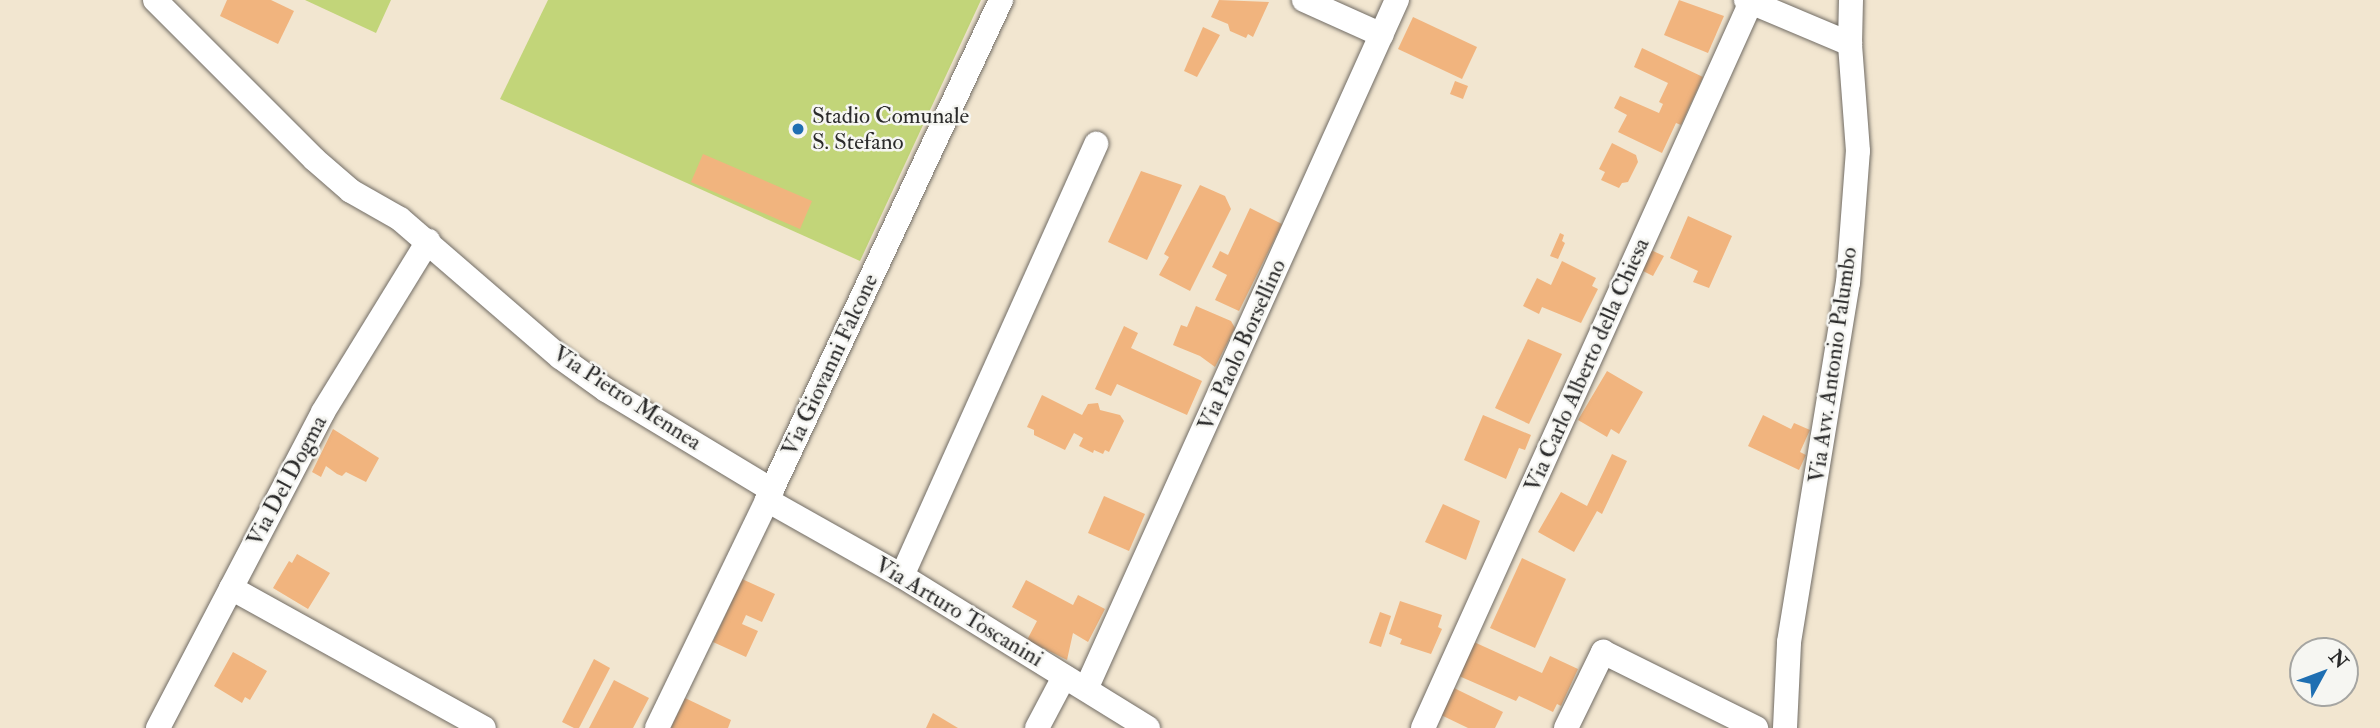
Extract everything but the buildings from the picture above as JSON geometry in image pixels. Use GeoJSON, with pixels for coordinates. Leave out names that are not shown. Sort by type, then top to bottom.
{"type":"FeatureCollection","features":[{"type":"Feature","properties":{"kind":"street","name":"Via Pietro Mennea"},"geometry":{"type":"LineString","coordinates":[[155,0],[314,159],[351,191],[400,219],[428,241],[569,364],[770,495]]}},
{"type":"Feature","properties":{"kind":"street","name":"Via Giovanni Falcone"},"geometry":{"type":"LineString","coordinates":[[657,728],[770,495],[1001,0]]}},
{"type":"Feature","properties":{"kind":"street"},"geometry":{"type":"LineString","coordinates":[[1304,0],[1382,35]]}},
{"type":"Feature","properties":{"kind":"street","name":"Via Paolo Borsellino"},"geometry":{"type":"LineString","coordinates":[[1086,689],[1397,0]]}},
{"type":"Feature","properties":{"kind":"street","name":"Via Avv. Antonio Palumbo"},"geometry":{"type":"LineString","coordinates":[[1785,728],[1789,642],[1848,283],[1858,151],[1850,44],[1851,0]]}},
{"type":"Feature","properties":{"kind":"street"},"geometry":{"type":"LineString","coordinates":[[1748,1],[1850,44]]}},
{"type":"Feature","properties":{"kind":"street","name":"Via Carlo Alberto della Chiesa"},"geometry":{"type":"LineString","coordinates":[[1423,728],[1748,1]]}},
{"type":"Feature","properties":{"kind":"street"},"geometry":{"type":"LineString","coordinates":[[902,576],[1096,144]]}},
{"type":"Feature","properties":{"kind":"street","name":"Via Del Dogma"},"geometry":{"type":"LineString","coordinates":[[158,728],[323,412],[428,241]]}},
{"type":"Feature","properties":{"kind":"street","name":"Via Arturo Toscanini"},"geometry":{"type":"LineString","coordinates":[[770,495],[1148,728]]}},
{"type":"Feature","properties":{"kind":"street"},"geometry":{"type":"LineString","coordinates":[[230,589],[484,728]]}},
{"type":"Feature","properties":{"kind":"street"},"geometry":{"type":"LineString","coordinates":[[1566,728],[1603,652],[1756,728]]}},
{"type":"Feature","properties":{"kind":"street"},"geometry":{"type":"LineString","coordinates":[[1037,728],[1064,677]]}},
{"type":"Feature","properties":{"kind":"green space"},"geometry":{"type":"Polygon","coordinates":[[[305,0],[391,0],[376,33],[305,0]]]}},
{"type":"Feature","properties":{"kind":"green space"},"geometry":{"type":"Polygon","coordinates":[[[548,0],[981,0],[860,261],[500,99],[548,0]]]}},
{"type":"Feature","properties":{"kind":"place","name":"Stadio Comunale S. Stefano"},"geometry":{"type":"Point","coordinates":[798,129]}}]}
